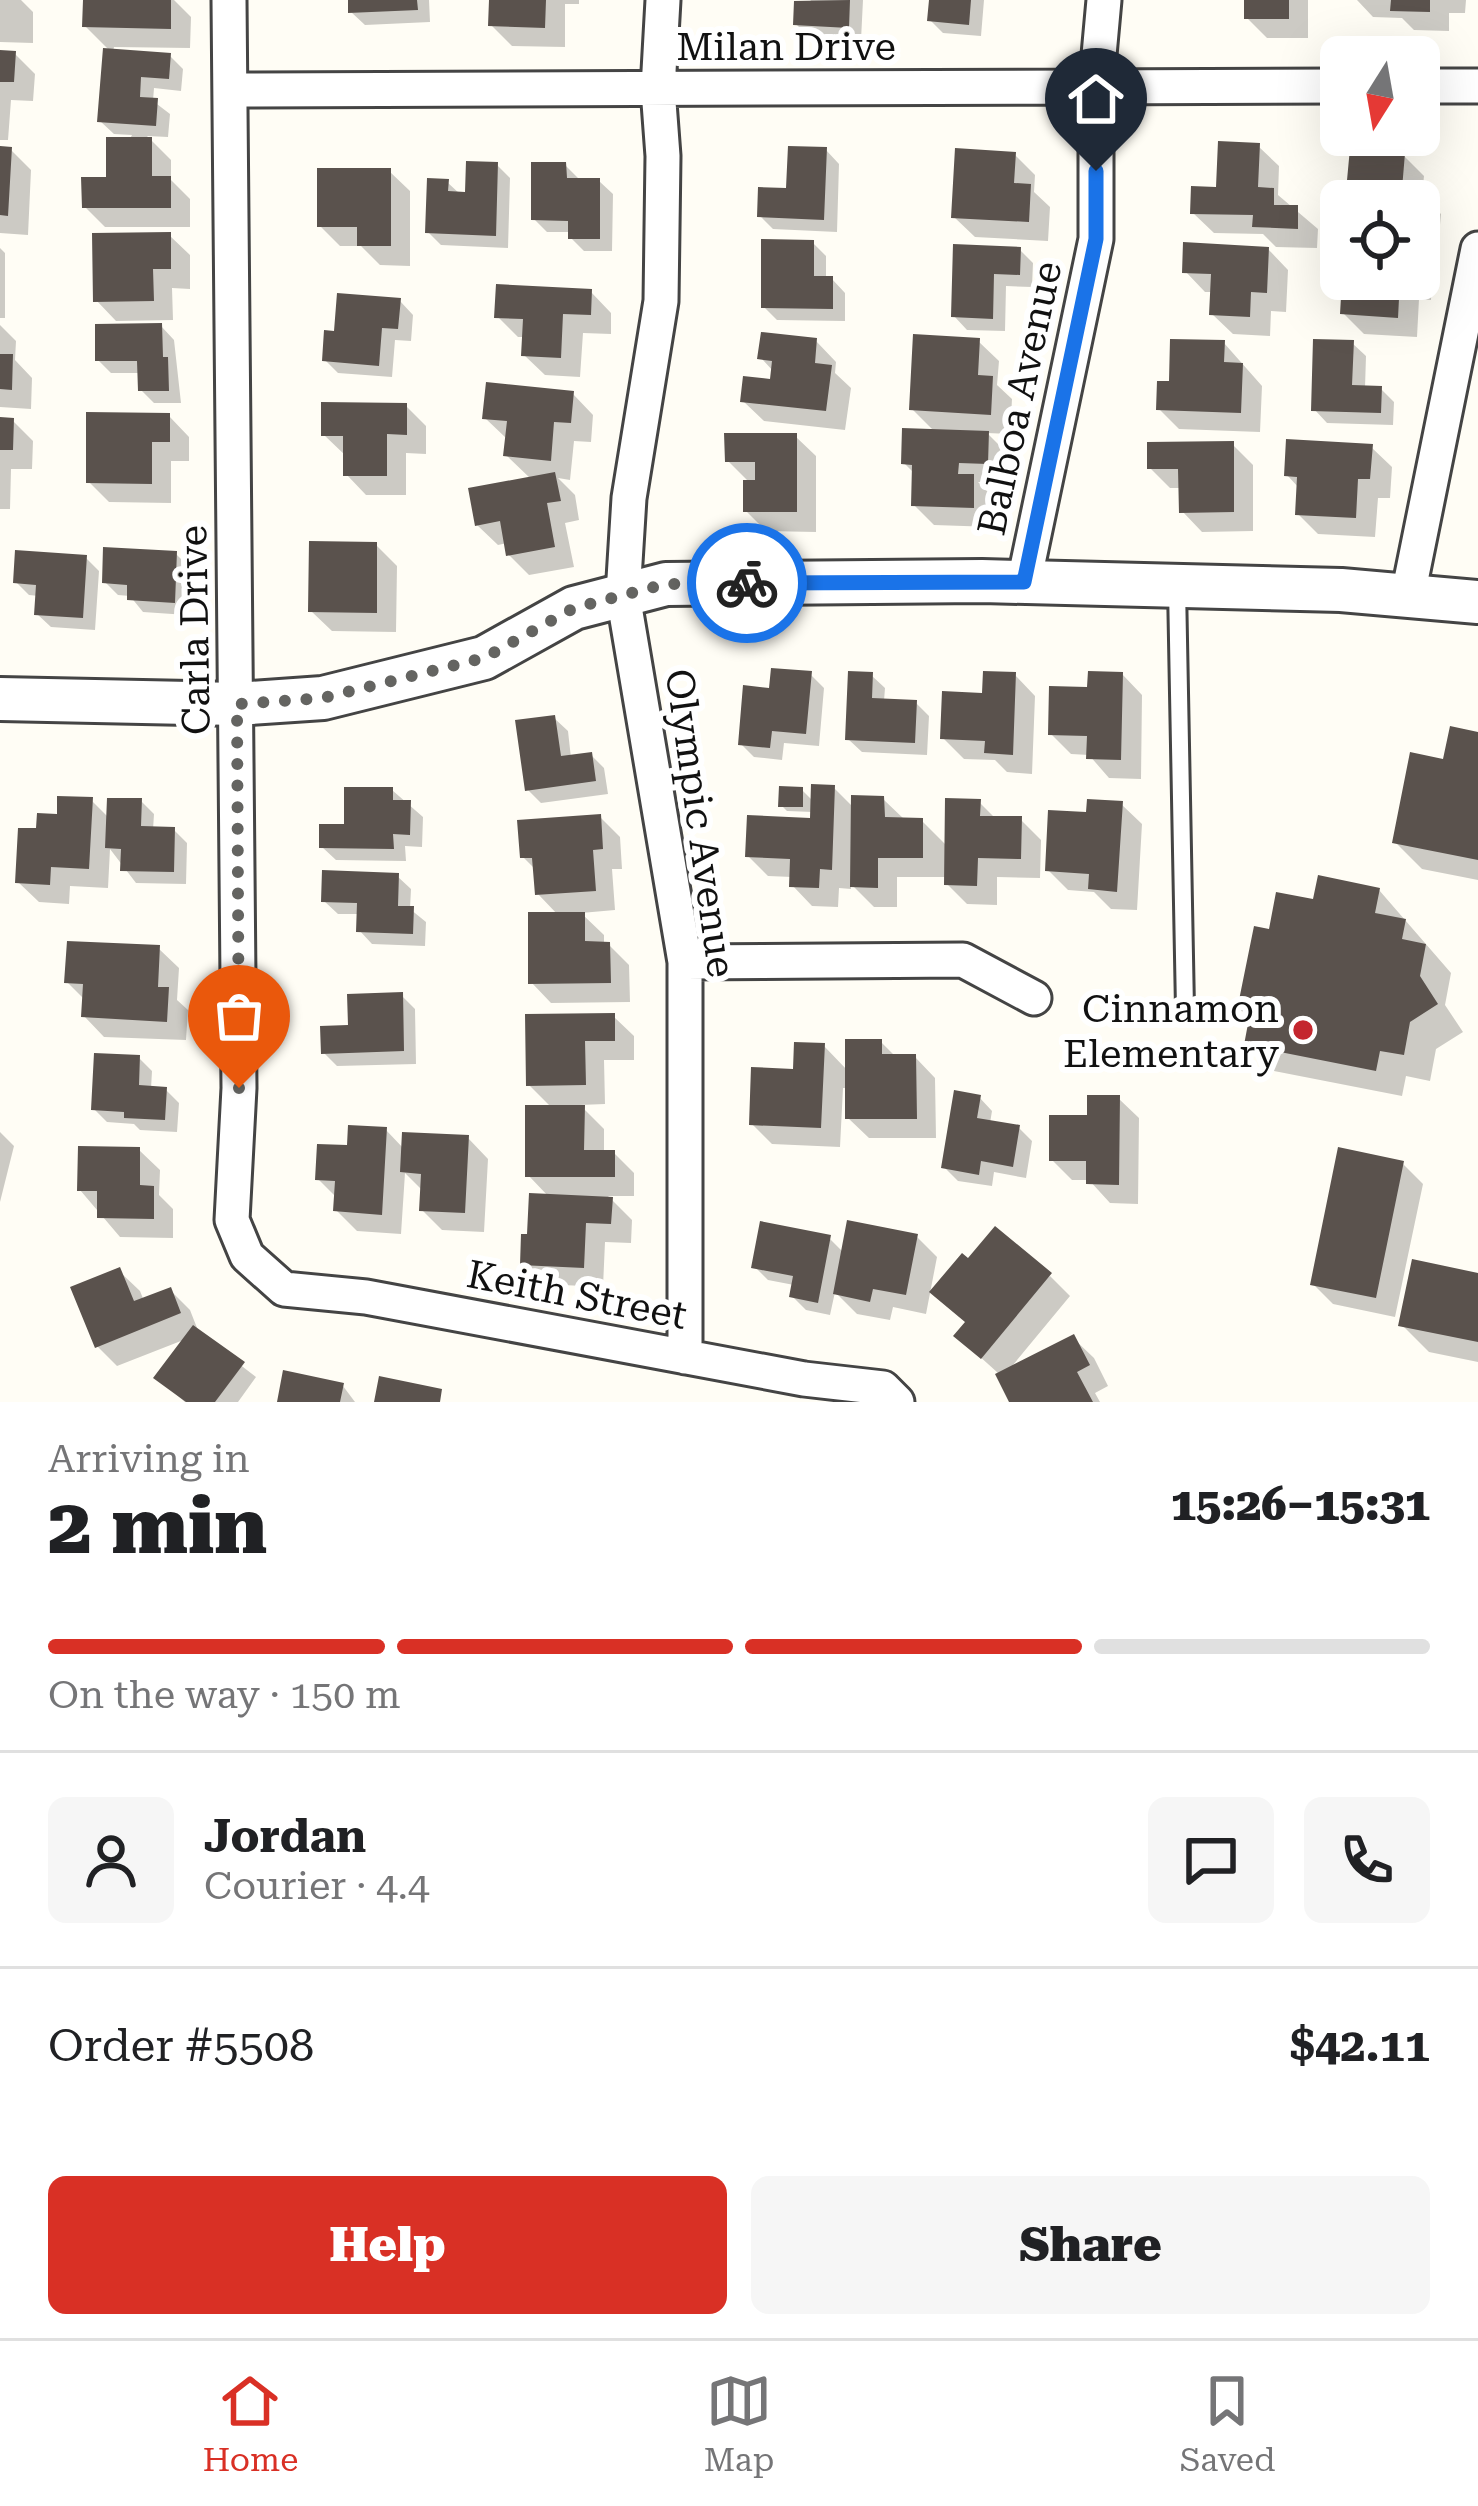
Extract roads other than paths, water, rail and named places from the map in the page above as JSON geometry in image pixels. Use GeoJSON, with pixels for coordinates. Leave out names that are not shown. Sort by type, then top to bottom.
{"type":"FeatureCollection","features":[{"type":"Feature","properties":{"kind":"street","name":"Carla Drive"},"geometry":{"type":"LineString","coordinates":[[229,0],[239,1088],[232,1220],[247,1256]]}},
{"type":"Feature","properties":{"kind":"street","name":"Olympic Avenue"},"geometry":{"type":"LineString","coordinates":[[662,0],[658,89],[663,157],[661,301],[628,498],[623,595],[686,962],[685,1357]]}},
{"type":"Feature","properties":{"kind":"street","name":"Balboa Avenue"},"geometry":{"type":"LineString","coordinates":[[1024,582],[1096,239],[1096,88],[1104,0]]}},
{"type":"Feature","properties":{"kind":"street","name":"Milan Drive"},"geometry":{"type":"LineString","coordinates":[[230,90],[1320,86]]}},
{"type":"Feature","properties":{"kind":"street"},"geometry":{"type":"LineString","coordinates":[[1440,86],[1478,86]]}},
{"type":"Feature","properties":{"kind":"street"},"geometry":{"type":"LineString","coordinates":[[1408,595],[1478,249]]}},
{"type":"Feature","properties":{"kind":"street"},"geometry":{"type":"LineString","coordinates":[[0,699],[237,704],[323,698],[484,658],[574,608],[666,584],[1024,582],[1408,595],[1478,602]]}},
{"type":"Feature","properties":{"kind":"street"},"geometry":{"type":"LineString","coordinates":[[686,962],[962,960],[1034,998]]}},
{"type":"Feature","properties":{"kind":"street","name":"Keith Street"},"geometry":{"type":"LineString","coordinates":[[247,1256],[284,1288],[365,1297],[804,1379],[883,1388],[897,1402]]}},
{"type":"Feature","properties":{"kind":"lane"},"geometry":{"type":"LineString","coordinates":[[1177,586],[1185,1009]]}},
{"type":"Feature","properties":{"kind":"place","name":"Cinnamon Elementary"},"geometry":{"type":"Point","coordinates":[1303,1030]}}]}
